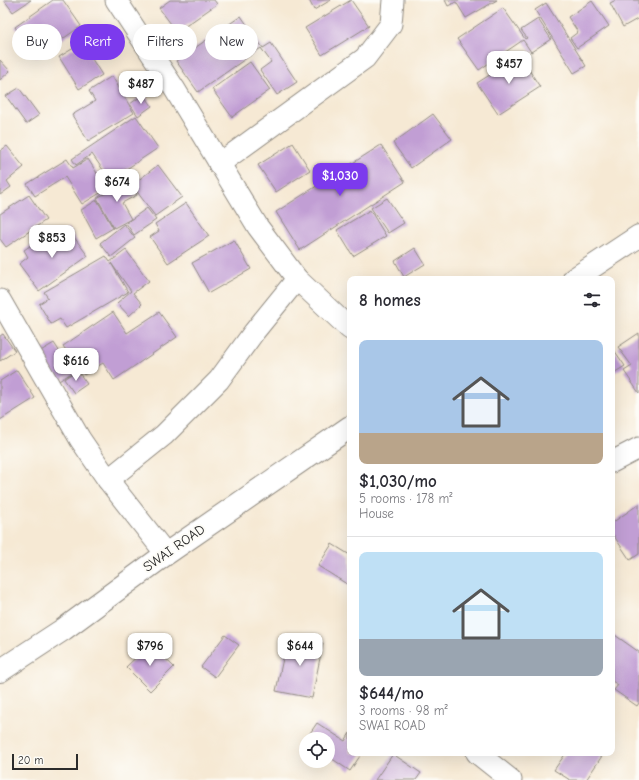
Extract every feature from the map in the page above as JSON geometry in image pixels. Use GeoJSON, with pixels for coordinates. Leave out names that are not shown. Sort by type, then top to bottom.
{"type":"FeatureCollection","features":[{"type":"Feature","properties":{"kind":"street"},"geometry":{"type":"LineString","coordinates":[[116,0],[174,88],[258,227],[297,279],[347,326]]}},
{"type":"Feature","properties":{"kind":"street"},"geometry":{"type":"LineString","coordinates":[[220,164],[365,58],[390,24],[393,0]]}},
{"type":"Feature","properties":{"kind":"street"},"geometry":{"type":"LineString","coordinates":[[579,276],[639,236]]}},
{"type":"Feature","properties":{"kind":"street"},"geometry":{"type":"LineString","coordinates":[[108,480],[164,435],[219,380],[254,332],[297,279]]}},
{"type":"Feature","properties":{"kind":"street"},"geometry":{"type":"LineString","coordinates":[[0,300],[80,439],[108,480],[166,554]]}},
{"type":"Feature","properties":{"kind":"street","name":"SWAI ROAD"},"geometry":{"type":"LineString","coordinates":[[0,671],[64,629],[166,554],[347,429]]}},
{"type":"Feature","properties":{"kind":"street"},"geometry":{"type":"LineString","coordinates":[[615,460],[639,448]]}},
{"type":"Feature","properties":{"kind":"street"},"geometry":{"type":"LineString","coordinates":[[481,756],[511,780]]}},
{"type":"Feature","properties":{"kind":"building"},"geometry":{"type":"Polygon","coordinates":[[[4,0],[31,0],[13,12],[4,0]]]}},
{"type":"Feature","properties":{"kind":"building"},"geometry":{"type":"Polygon","coordinates":[[[53,0],[63,0],[80,24],[70,24],[70,34],[62,40],[62,24],[19,24],[53,0]]]}},
{"type":"Feature","properties":{"kind":"building"},"geometry":{"type":"Polygon","coordinates":[[[170,0],[214,0],[217,4],[188,24],[171,24],[159,8],[170,0]]]}},
{"type":"Feature","properties":{"kind":"building"},"geometry":{"type":"Polygon","coordinates":[[[309,0],[331,0],[314,10],[309,0]]]}},
{"type":"Feature","properties":{"kind":"building"},"geometry":{"type":"Polygon","coordinates":[[[351,0],[369,26],[322,55],[305,28],[351,0]]]}},
{"type":"Feature","properties":{"kind":"building"},"geometry":{"type":"Polygon","coordinates":[[[445,0],[497,0],[466,18],[456,2],[448,6],[445,0]]]}},
{"type":"Feature","properties":{"kind":"building"},"geometry":{"type":"Polygon","coordinates":[[[616,0],[639,0],[639,18],[623,27],[610,3],[616,0]]]}},
{"type":"Feature","properties":{"kind":"building"},"geometry":{"type":"Polygon","coordinates":[[[592,1],[609,26],[577,48],[570,38],[578,32],[568,17],[592,1]]]}},
{"type":"Feature","properties":{"kind":"building"},"geometry":{"type":"Polygon","coordinates":[[[546,3],[586,66],[574,73],[535,10],[546,3]]]}},
{"type":"Feature","properties":{"kind":"building"},"geometry":{"type":"Polygon","coordinates":[[[503,8],[525,39],[527,38],[521,30],[538,19],[551,39],[531,52],[523,40],[479,70],[457,39],[503,8]]]}},
{"type":"Feature","properties":{"kind":"building"},"geometry":{"type":"Polygon","coordinates":[[[241,16],[246,24],[229,24],[241,16]]]}},
{"type":"Feature","properties":{"kind":"building"},"geometry":{"type":"Polygon","coordinates":[[[205,41],[205,60],[244,60],[198,92],[176,61],[197,60],[197,46],[205,41]]]}},
{"type":"Feature","properties":{"kind":"building"},"geometry":{"type":"Polygon","coordinates":[[[258,41],[263,48],[271,43],[297,82],[277,95],[260,70],[271,62],[261,48],[258,50],[258,41]]]}},
{"type":"Feature","properties":{"kind":"building"},"geometry":{"type":"Polygon","coordinates":[[[70,50],[70,60],[93,60],[102,75],[79,89],[61,60],[62,55],[70,50]]]}},
{"type":"Feature","properties":{"kind":"building"},"geometry":{"type":"Polygon","coordinates":[[[520,56],[540,87],[498,114],[477,83],[520,56]]]}},
{"type":"Feature","properties":{"kind":"building"},"geometry":{"type":"Polygon","coordinates":[[[0,60],[10,71],[0,80],[0,60]]]}},
{"type":"Feature","properties":{"kind":"building"},"geometry":{"type":"Polygon","coordinates":[[[250,62],[270,90],[232,117],[212,89],[250,62]]]}},
{"type":"Feature","properties":{"kind":"building"},"geometry":{"type":"Polygon","coordinates":[[[112,76],[134,113],[88,141],[72,115],[95,101],[89,91],[112,76]]]}},
{"type":"Feature","properties":{"kind":"building"},"geometry":{"type":"Polygon","coordinates":[[[19,88],[39,115],[26,124],[6,96],[19,88]]]}},
{"type":"Feature","properties":{"kind":"building"},"geometry":{"type":"Polygon","coordinates":[[[144,94],[152,106],[138,116],[130,104],[144,94]]]}},
{"type":"Feature","properties":{"kind":"building"},"geometry":{"type":"Polygon","coordinates":[[[433,114],[452,139],[411,168],[393,143],[433,114]]]}},
{"type":"Feature","properties":{"kind":"building"},"geometry":{"type":"Polygon","coordinates":[[[136,116],[158,148],[110,180],[92,154],[76,165],[72,159],[136,116]]]}},
{"type":"Feature","properties":{"kind":"building"},"geometry":{"type":"Polygon","coordinates":[[[293,143],[310,170],[276,192],[258,165],[293,143]]]}},
{"type":"Feature","properties":{"kind":"building"},"geometry":{"type":"Polygon","coordinates":[[[381,145],[405,182],[300,250],[276,212],[381,145]]]}},
{"type":"Feature","properties":{"kind":"building"},"geometry":{"type":"Polygon","coordinates":[[[7,146],[24,167],[7,181],[11,187],[0,195],[0,151],[7,146]]]}},
{"type":"Feature","properties":{"kind":"building"},"geometry":{"type":"Polygon","coordinates":[[[67,159],[73,168],[88,159],[107,189],[82,204],[65,177],[35,196],[27,184],[67,159]]]}},
{"type":"Feature","properties":{"kind":"building"},"geometry":{"type":"Polygon","coordinates":[[[158,165],[182,197],[155,216],[132,185],[158,165]]]}},
{"type":"Feature","properties":{"kind":"building"},"geometry":{"type":"Polygon","coordinates":[[[129,180],[137,195],[122,203],[131,219],[114,228],[97,198],[129,180]]]}},
{"type":"Feature","properties":{"kind":"building"},"geometry":{"type":"Polygon","coordinates":[[[29,195],[46,220],[6,247],[0,239],[0,214],[29,195]]]}},
{"type":"Feature","properties":{"kind":"building"},"geometry":{"type":"Polygon","coordinates":[[[387,198],[404,223],[388,233],[371,208],[387,198]]]}},
{"type":"Feature","properties":{"kind":"building"},"geometry":{"type":"Polygon","coordinates":[[[97,200],[113,228],[96,238],[81,210],[97,200]]]}},
{"type":"Feature","properties":{"kind":"building"},"geometry":{"type":"Polygon","coordinates":[[[186,203],[209,236],[168,263],[150,237],[159,231],[155,224],[186,203]]]}},
{"type":"Feature","properties":{"kind":"building"},"geometry":{"type":"Polygon","coordinates":[[[147,208],[156,220],[134,235],[126,223],[147,208]]]}},
{"type":"Feature","properties":{"kind":"building"},"geometry":{"type":"Polygon","coordinates":[[[370,210],[386,236],[353,256],[337,230],[370,210]]]}},
{"type":"Feature","properties":{"kind":"building"},"geometry":{"type":"Polygon","coordinates":[[[124,224],[135,238],[111,257],[100,243],[124,224]]]}},
{"type":"Feature","properties":{"kind":"building"},"geometry":{"type":"Polygon","coordinates":[[[68,229],[88,256],[39,291],[19,264],[28,257],[24,250],[43,237],[47,244],[68,229]]]}},
{"type":"Feature","properties":{"kind":"building"},"geometry":{"type":"Polygon","coordinates":[[[234,240],[251,269],[209,293],[192,263],[234,240]]]}},
{"type":"Feature","properties":{"kind":"building"},"geometry":{"type":"Polygon","coordinates":[[[415,248],[425,264],[403,276],[395,261],[415,248]]]}},
{"type":"Feature","properties":{"kind":"building"},"geometry":{"type":"Polygon","coordinates":[[[126,250],[149,281],[133,293],[142,304],[129,316],[117,303],[131,291],[111,263],[128,292],[66,328],[60,319],[51,324],[39,304],[48,298],[44,292],[106,256],[110,262],[126,250]]]}},
{"type":"Feature","properties":{"kind":"building"},"geometry":{"type":"Polygon","coordinates":[[[113,312],[127,333],[159,312],[177,337],[114,380],[103,363],[84,375],[63,346],[113,312]]]}},
{"type":"Feature","properties":{"kind":"building"},"geometry":{"type":"Polygon","coordinates":[[[639,333],[639,393],[624,371],[632,366],[618,347],[639,333]]]}},
{"type":"Feature","properties":{"kind":"building"},"geometry":{"type":"Polygon","coordinates":[[[3,334],[15,351],[0,361],[0,336],[3,334]]]}},
{"type":"Feature","properties":{"kind":"building"},"geometry":{"type":"Polygon","coordinates":[[[54,343],[73,372],[54,384],[34,355],[54,343]]]}},
{"type":"Feature","properties":{"kind":"building"},"geometry":{"type":"Polygon","coordinates":[[[615,351],[625,366],[615,372],[615,351]]]}},
{"type":"Feature","properties":{"kind":"building"},"geometry":{"type":"Polygon","coordinates":[[[17,370],[35,398],[0,420],[0,381],[17,370]]]}},
{"type":"Feature","properties":{"kind":"building"},"geometry":{"type":"Polygon","coordinates":[[[77,370],[87,384],[74,393],[64,379],[77,370]]]}},
{"type":"Feature","properties":{"kind":"building"},"geometry":{"type":"Polygon","coordinates":[[[639,504],[639,554],[630,560],[615,538],[615,521],[639,504]]]}},
{"type":"Feature","properties":{"kind":"building"},"geometry":{"type":"Polygon","coordinates":[[[332,544],[347,553],[347,584],[318,566],[332,544]]]}},
{"type":"Feature","properties":{"kind":"building"},"geometry":{"type":"Polygon","coordinates":[[[225,635],[239,645],[215,677],[201,667],[225,635]]]}},
{"type":"Feature","properties":{"kind":"building"},"geometry":{"type":"Polygon","coordinates":[[[288,635],[323,643],[312,698],[276,691],[288,635]]]}},
{"type":"Feature","properties":{"kind":"building"},"geometry":{"type":"Polygon","coordinates":[[[615,635],[639,652],[639,703],[637,706],[615,691],[618,685],[615,683],[615,635]]]}},
{"type":"Feature","properties":{"kind":"building"},"geometry":{"type":"Polygon","coordinates":[[[150,644],[174,667],[150,691],[126,667],[150,644]]]}},
{"type":"Feature","properties":{"kind":"building"},"geometry":{"type":"Polygon","coordinates":[[[317,723],[331,732],[311,732],[317,723]]]}},
{"type":"Feature","properties":{"kind":"building"},"geometry":{"type":"Polygon","coordinates":[[[335,735],[345,741],[347,738],[347,756],[360,756],[350,771],[335,761],[335,735]]]}},
{"type":"Feature","properties":{"kind":"building"},"geometry":{"type":"Polygon","coordinates":[[[392,756],[396,756],[421,773],[416,780],[375,780],[392,756]]]}},
{"type":"Feature","properties":{"kind":"building"},"geometry":{"type":"Polygon","coordinates":[[[564,756],[602,756],[586,780],[570,780],[554,770],[564,756]]]}}]}
